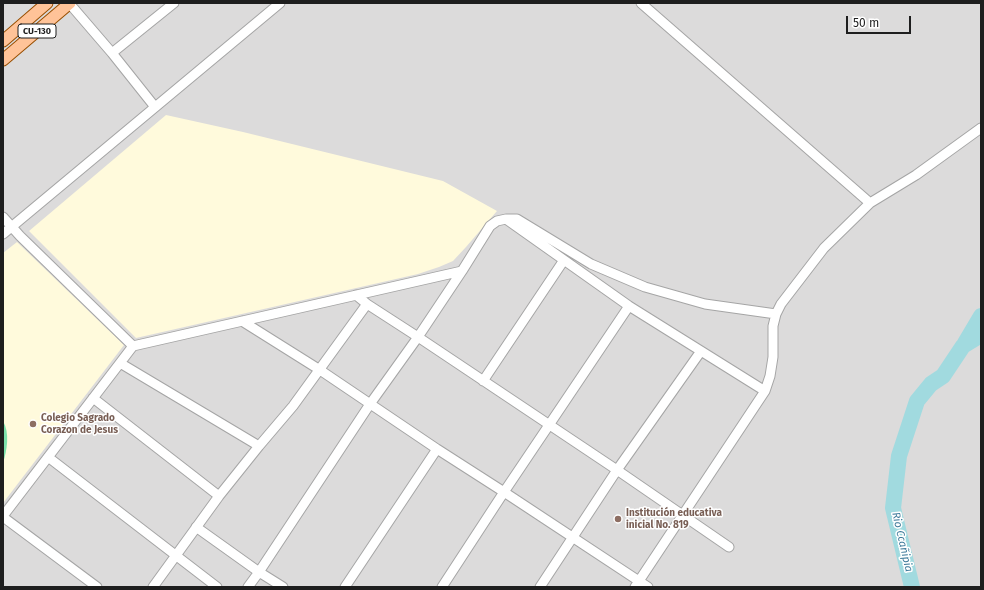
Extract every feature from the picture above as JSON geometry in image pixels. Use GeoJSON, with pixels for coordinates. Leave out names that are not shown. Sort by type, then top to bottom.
{"type":"FeatureCollection","features":[{"type":"Feature","properties":{"kind":"main road","name":"CU-130"},"geometry":{"type":"LineString","coordinates":[[3,41],[47,3]]}},
{"type":"Feature","properties":{"kind":"main road","name":"CU-130"},"geometry":{"type":"LineString","coordinates":[[3,60],[69,3]]}},
{"type":"Feature","properties":{"kind":"street"},"geometry":{"type":"LineString","coordinates":[[69,3],[112,53],[155,107]]}},
{"type":"Feature","properties":{"kind":"street"},"geometry":{"type":"LineString","coordinates":[[112,53],[174,3]]}},
{"type":"Feature","properties":{"kind":"street"},"geometry":{"type":"LineString","coordinates":[[3,234],[280,3]]}},
{"type":"Feature","properties":{"kind":"street"},"geometry":{"type":"LineString","coordinates":[[641,3],[870,203]]}},
{"type":"Feature","properties":{"kind":"street"},"geometry":{"type":"LineString","coordinates":[[637,584],[765,391],[770,376],[773,358],[772,326],[781,304],[824,248],[870,203],[916,175],[981,128]]}},
{"type":"Feature","properties":{"kind":"street"},"geometry":{"type":"LineString","coordinates":[[3,217],[11,227],[133,346]]}},
{"type":"Feature","properties":{"kind":"street"},"geometry":{"type":"LineString","coordinates":[[506,219],[629,306],[765,391]]}},
{"type":"Feature","properties":{"kind":"street"},"geometry":{"type":"LineString","coordinates":[[248,587],[260,572],[370,404],[418,337],[490,226],[497,221],[518,219],[591,264],[645,287],[705,304],[776,314]]}},
{"type":"Feature","properties":{"kind":"street"},"geometry":{"type":"LineString","coordinates":[[483,381],[564,260]]}},
{"type":"Feature","properties":{"kind":"street"},"geometry":{"type":"LineString","coordinates":[[91,586],[3,516],[133,346],[462,271]]}},
{"type":"Feature","properties":{"kind":"street"},"geometry":{"type":"LineString","coordinates":[[356,295],[367,304],[617,470],[729,547]]}},
{"type":"Feature","properties":{"kind":"street"},"geometry":{"type":"LineString","coordinates":[[153,587],[219,496],[293,406],[367,304]]}},
{"type":"Feature","properties":{"kind":"street"},"geometry":{"type":"LineString","coordinates":[[442,587],[629,306]]}},
{"type":"Feature","properties":{"kind":"street"},"geometry":{"type":"LineString","coordinates":[[242,321],[320,370],[504,492],[637,584],[648,587]]}},
{"type":"Feature","properties":{"kind":"street"},"geometry":{"type":"LineString","coordinates":[[540,587],[617,470],[701,351]]}},
{"type":"Feature","properties":{"kind":"street"},"geometry":{"type":"LineString","coordinates":[[120,363],[259,446]]}},
{"type":"Feature","properties":{"kind":"street"},"geometry":{"type":"LineString","coordinates":[[93,398],[219,496]]}},
{"type":"Feature","properties":{"kind":"street"},"geometry":{"type":"LineString","coordinates":[[345,587],[437,449]]}},
{"type":"Feature","properties":{"kind":"street"},"geometry":{"type":"LineString","coordinates":[[48,457],[217,587]]}},
{"type":"Feature","properties":{"kind":"street"},"geometry":{"type":"LineString","coordinates":[[196,527],[283,587]]}},
{"type":"Feature","properties":{"kind":"shaded area"},"geometry":{"type":"Polygon","coordinates":[[[3,3],[981,3],[981,587],[3,587],[3,3]]]}},
{"type":"Feature","properties":{"kind":"shaded area"},"geometry":{"type":"Polygon","coordinates":[[[166,115],[243,132],[443,181],[497,211],[453,261],[439,267],[418,274],[136,338],[29,231],[166,115]]]}},
{"type":"Feature","properties":{"kind":"shaded area","name":"Colegio Sagrado Corazon de Jesus"},"geometry":{"type":"Polygon","coordinates":[[[17,242],[124,345],[3,503],[3,253],[17,242]]]}},
{"type":"Feature","properties":{"kind":"green space"},"geometry":{"type":"Polygon","coordinates":[[[3,421],[7,431],[7,447],[3,463],[3,421]]]}},
{"type":"Feature","properties":{"kind":"waterway"},"geometry":{"type":"LineString","coordinates":[[965,343],[981,316]]}},
{"type":"Feature","properties":{"kind":"waterway","name":"Rio Ccañipia"},"geometry":{"type":"LineString","coordinates":[[912,587],[893,508],[899,456],[917,401],[931,384],[943,376],[963,346],[981,335]]}},
{"type":"Feature","properties":{"kind":"place","name":"Colegio Sagrado Corazon de Jesus"},"geometry":{"type":"Point","coordinates":[33,424]}},
{"type":"Feature","properties":{"kind":"place","name":"Institución educativa inicial No. 819"},"geometry":{"type":"Point","coordinates":[618,519]}}]}
